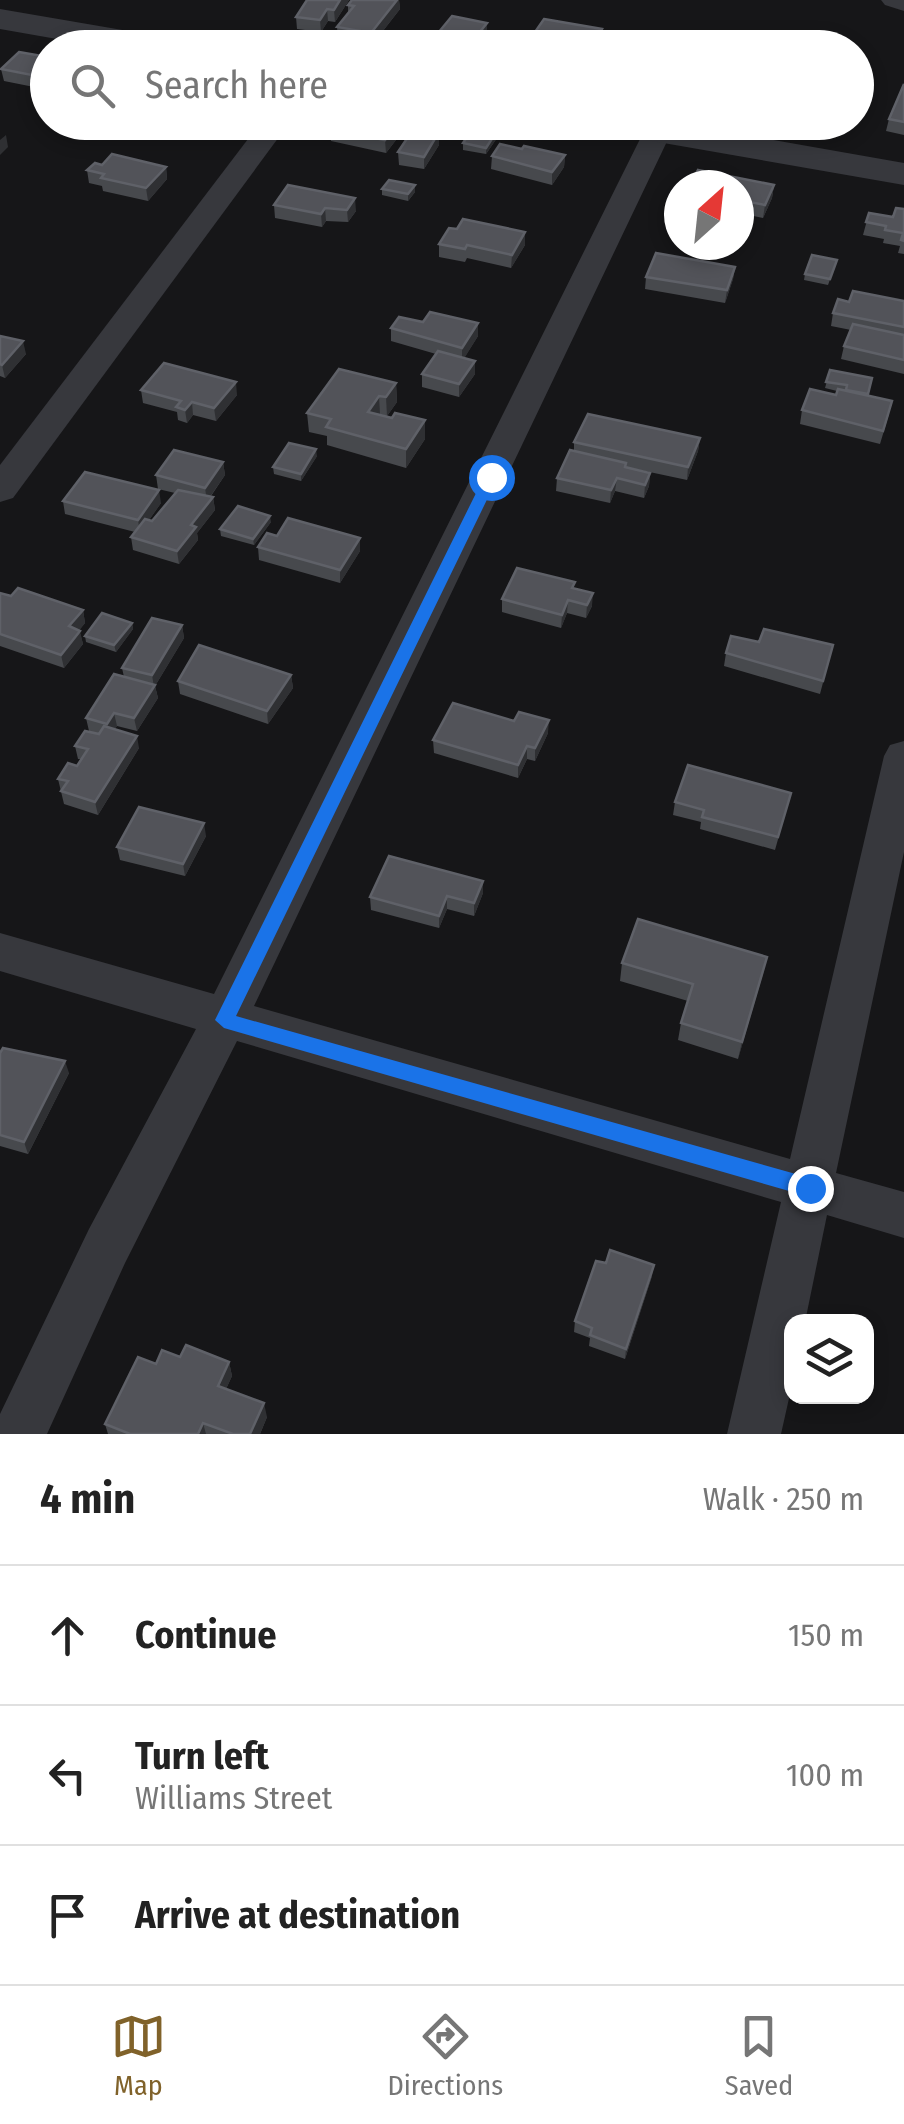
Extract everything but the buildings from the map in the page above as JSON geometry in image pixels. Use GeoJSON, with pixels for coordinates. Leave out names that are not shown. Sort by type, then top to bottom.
{"type":"FeatureCollection","features":[{"type":"Feature","properties":{"kind":"street"},"geometry":{"type":"LineString","coordinates":[[894,0],[904,3]]}},
{"type":"Feature","properties":{"kind":"street"},"geometry":{"type":"LineString","coordinates":[[1,20],[61,30]]}},
{"type":"Feature","properties":{"kind":"street"},"geometry":{"type":"LineString","coordinates":[[0,490],[262,140]]}},
{"type":"Feature","properties":{"kind":"street"},"geometry":{"type":"LineString","coordinates":[[19,1434],[107,1246],[224,1020],[654,140]]}},
{"type":"Feature","properties":{"kind":"street"},"geometry":{"type":"LineString","coordinates":[[705,140],[904,174]]}},
{"type":"Feature","properties":{"kind":"street"},"geometry":{"type":"LineString","coordinates":[[754,1434],[904,756]]}},
{"type":"Feature","properties":{"kind":"street"},"geometry":{"type":"LineString","coordinates":[[0,952],[904,1215]]}},
{"type":"Feature","properties":{"kind":"route"},"geometry":{"type":"LineString","coordinates":[[491,477],[224,1020],[810,1188]]}}]}
